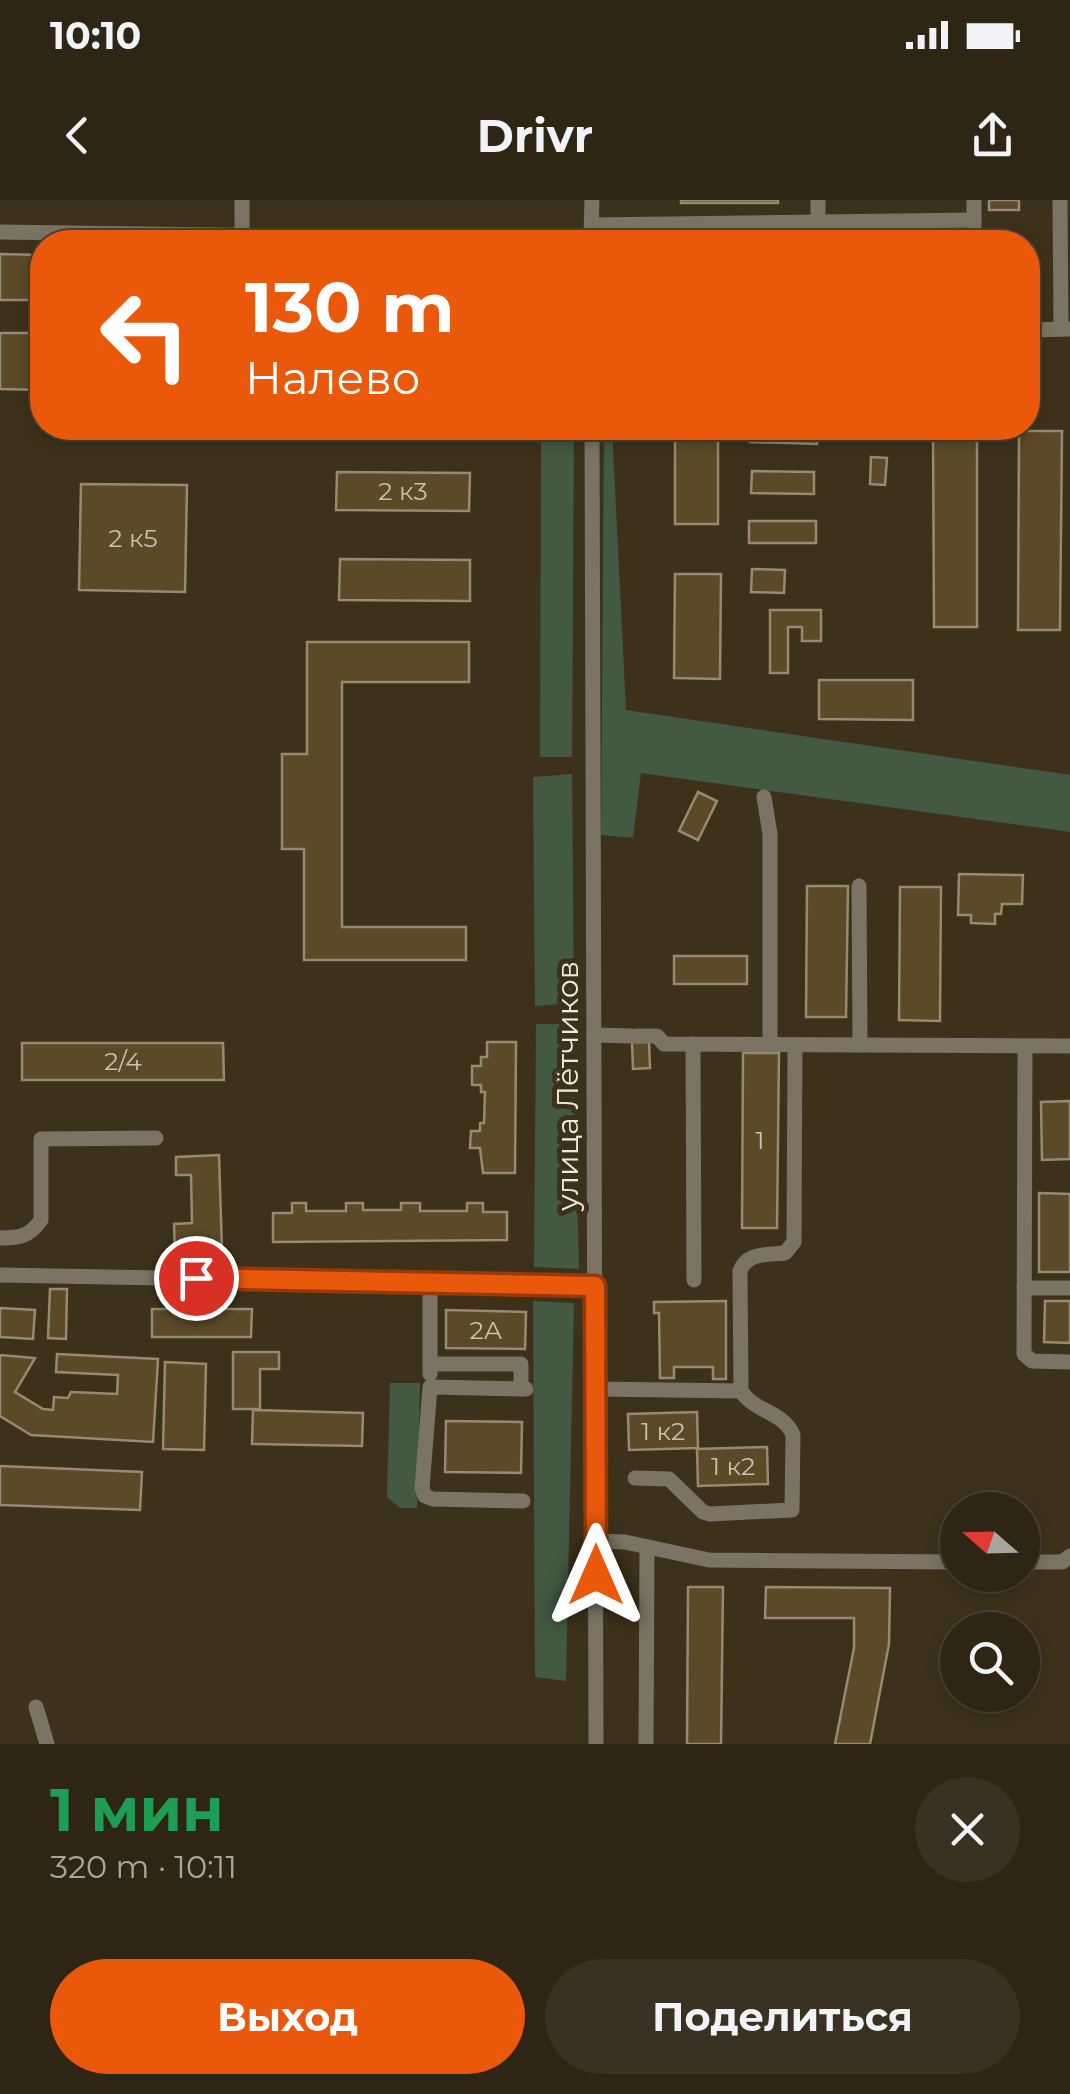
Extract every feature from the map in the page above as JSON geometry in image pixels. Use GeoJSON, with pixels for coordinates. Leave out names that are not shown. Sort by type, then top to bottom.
{"type":"FeatureCollection","features":[{"type":"Feature","properties":{"kind":"street"},"geometry":{"type":"LineString","coordinates":[[242,200],[242,230]]}},
{"type":"Feature","properties":{"kind":"street"},"geometry":{"type":"LineString","coordinates":[[592,200],[592,230]]}},
{"type":"Feature","properties":{"kind":"street"},"geometry":{"type":"LineString","coordinates":[[818,200],[818,222]]}},
{"type":"Feature","properties":{"kind":"street"},"geometry":{"type":"LineString","coordinates":[[974,200],[974,230]]}},
{"type":"Feature","properties":{"kind":"street"},"geometry":{"type":"LineString","coordinates":[[1040,330],[1066,329],[1060,200]]}},
{"type":"Feature","properties":{"kind":"street"},"geometry":{"type":"LineString","coordinates":[[689,230],[818,222],[974,220]]}},
{"type":"Feature","properties":{"kind":"street"},"geometry":{"type":"LineString","coordinates":[[0,232],[30,232]]}},
{"type":"Feature","properties":{"kind":"street","name":"улица Лётчиков"},"geometry":{"type":"LineString","coordinates":[[592,440],[596,1744]]}},
{"type":"Feature","properties":{"kind":"street"},"geometry":{"type":"LineString","coordinates":[[764,797],[770,834],[770,1045]]}},
{"type":"Feature","properties":{"kind":"street"},"geometry":{"type":"LineString","coordinates":[[859,886],[860,1045]]}},
{"type":"Feature","properties":{"kind":"street"},"geometry":{"type":"LineString","coordinates":[[594,1035],[657,1036],[664,1044],[1070,1046]]}},
{"type":"Feature","properties":{"kind":"street"},"geometry":{"type":"LineString","coordinates":[[693,1044],[694,1280]]}},
{"type":"Feature","properties":{"kind":"street"},"geometry":{"type":"LineString","coordinates":[[635,1478],[674,1481],[710,1514],[792,1510],[790,1427],[785,1420],[751,1404],[741,1391],[740,1271],[750,1257],[786,1252],[794,1242],[794,1045]]}},
{"type":"Feature","properties":{"kind":"street"},"geometry":{"type":"LineString","coordinates":[[1026,1046],[1024,1354],[1032,1362],[1070,1362]]}},
{"type":"Feature","properties":{"kind":"street"},"geometry":{"type":"LineString","coordinates":[[0,1238],[21,1238],[33,1231],[40,1220],[41,1139],[156,1138]]}},
{"type":"Feature","properties":{"kind":"street"},"geometry":{"type":"LineString","coordinates":[[0,1275],[595,1286]]}},
{"type":"Feature","properties":{"kind":"street"},"geometry":{"type":"LineString","coordinates":[[430,1282],[430,1388],[422,1488],[425,1496],[522,1501]]}},
{"type":"Feature","properties":{"kind":"street"},"geometry":{"type":"LineString","coordinates":[[1024,1288],[1070,1288]]}},
{"type":"Feature","properties":{"kind":"street"},"geometry":{"type":"LineString","coordinates":[[430,1364],[521,1364],[523,1389],[430,1388]]}},
{"type":"Feature","properties":{"kind":"street"},"geometry":{"type":"LineString","coordinates":[[596,1389],[741,1391]]}},
{"type":"Feature","properties":{"kind":"street"},"geometry":{"type":"LineString","coordinates":[[596,1541],[707,1560],[940,1562]]}},
{"type":"Feature","properties":{"kind":"street"},"geometry":{"type":"LineString","coordinates":[[646,1744],[647,1547]]}},
{"type":"Feature","properties":{"kind":"street"},"geometry":{"type":"LineString","coordinates":[[1040,1562],[1062,1562],[1070,1556]]}},
{"type":"Feature","properties":{"kind":"street"},"geometry":{"type":"LineString","coordinates":[[36,1706],[47,1744]]}},
{"type":"Feature","properties":{"kind":"green space"},"geometry":{"type":"Polygon","coordinates":[[[541,440],[574,440],[572,757],[540,757],[541,440]]]}},
{"type":"Feature","properties":{"kind":"green space"},"geometry":{"type":"Polygon","coordinates":[[[604,440],[613,440],[626,710],[1070,775],[1070,832],[641,773],[633,838],[601,835],[604,440]]]}},
{"type":"Feature","properties":{"kind":"green space"},"geometry":{"type":"Polygon","coordinates":[[[572,774],[574,1003],[535,1006],[533,777],[572,774]]]}},
{"type":"Feature","properties":{"kind":"green space"},"geometry":{"type":"Polygon","coordinates":[[[536,1024],[573,1024],[579,1269],[534,1267],[536,1024]]]}},
{"type":"Feature","properties":{"kind":"green space"},"geometry":{"type":"Polygon","coordinates":[[[533,1301],[574,1303],[566,1681],[535,1677],[533,1301]]]}},
{"type":"Feature","properties":{"kind":"green space"},"geometry":{"type":"Polygon","coordinates":[[[390,1383],[420,1383],[417,1508],[400,1508],[387,1497],[390,1383]]]}},
{"type":"Feature","properties":{"kind":"building"},"geometry":{"type":"Polygon","coordinates":[[[778,200],[778,203],[681,203],[778,200]]]}},
{"type":"Feature","properties":{"kind":"building"},"geometry":{"type":"Polygon","coordinates":[[[989,200],[1019,200],[1019,210],[989,210],[989,200]]]}},
{"type":"Feature","properties":{"kind":"building"},"geometry":{"type":"Polygon","coordinates":[[[0,254],[30,255],[30,300],[0,300],[0,254]]]}},
{"type":"Feature","properties":{"kind":"building"},"geometry":{"type":"Polygon","coordinates":[[[0,333],[30,333],[30,390],[0,389],[0,333]]]}},
{"type":"Feature","properties":{"kind":"building"},"geometry":{"type":"Polygon","coordinates":[[[1040,431],[1062,431],[1060,630],[1018,630],[1019,440],[1040,440],[1040,431]]]}},
{"type":"Feature","properties":{"kind":"building"},"geometry":{"type":"Polygon","coordinates":[[[675,440],[718,440],[718,524],[675,524],[675,440]]]}},
{"type":"Feature","properties":{"kind":"building"},"geometry":{"type":"Polygon","coordinates":[[[750,440],[817,440],[817,444],[750,440]]]}},
{"type":"Feature","properties":{"kind":"building"},"geometry":{"type":"Polygon","coordinates":[[[933,440],[977,440],[977,627],[934,627],[933,440]]]}},
{"type":"Feature","properties":{"kind":"building"},"geometry":{"type":"Polygon","coordinates":[[[871,457],[887,458],[885,485],[870,484],[871,457]]]}},
{"type":"Feature","properties":{"kind":"building"},"geometry":{"type":"Polygon","coordinates":[[[752,471],[814,472],[814,494],[751,493],[752,471]]]}},
{"type":"Feature","properties":{"kind":"building"},"geometry":{"type":"Polygon","coordinates":[[[337,472],[470,473],[469,511],[336,510],[337,472]]]}},
{"type":"Feature","properties":{"kind":"building"},"geometry":{"type":"Polygon","coordinates":[[[81,484],[187,485],[185,592],[79,590],[81,484]]]}},
{"type":"Feature","properties":{"kind":"building"},"geometry":{"type":"Polygon","coordinates":[[[749,521],[816,521],[816,543],[749,543],[749,521]]]}},
{"type":"Feature","properties":{"kind":"building"},"geometry":{"type":"Polygon","coordinates":[[[340,559],[470,560],[470,601],[339,600],[340,559]]]}},
{"type":"Feature","properties":{"kind":"building"},"geometry":{"type":"Polygon","coordinates":[[[752,569],[785,570],[784,593],[751,592],[752,569]]]}},
{"type":"Feature","properties":{"kind":"building"},"geometry":{"type":"Polygon","coordinates":[[[675,574],[721,574],[720,679],[674,678],[675,574]]]}},
{"type":"Feature","properties":{"kind":"building"},"geometry":{"type":"Polygon","coordinates":[[[770,610],[821,610],[821,641],[802,641],[802,627],[788,627],[788,673],[770,673],[770,610]]]}},
{"type":"Feature","properties":{"kind":"building"},"geometry":{"type":"Polygon","coordinates":[[[307,642],[469,642],[469,682],[342,682],[342,927],[466,927],[466,960],[304,960],[304,849],[282,849],[282,754],[307,754],[307,642]]]}},
{"type":"Feature","properties":{"kind":"building"},"geometry":{"type":"Polygon","coordinates":[[[819,680],[913,680],[913,720],[819,719],[819,680]]]}},
{"type":"Feature","properties":{"kind":"building"},"geometry":{"type":"Polygon","coordinates":[[[698,792],[717,801],[698,840],[679,831],[698,792]]]}},
{"type":"Feature","properties":{"kind":"building"},"geometry":{"type":"Polygon","coordinates":[[[959,874],[1023,875],[1022,904],[1002,904],[1001,914],[995,914],[995,924],[971,923],[971,915],[958,915],[959,874]]]}},
{"type":"Feature","properties":{"kind":"building"},"geometry":{"type":"Polygon","coordinates":[[[807,886],[848,886],[846,1017],[806,1017],[807,886]]]}},
{"type":"Feature","properties":{"kind":"building"},"geometry":{"type":"Polygon","coordinates":[[[900,887],[941,887],[940,1021],[899,1020],[900,887]]]}},
{"type":"Feature","properties":{"kind":"building"},"geometry":{"type":"Polygon","coordinates":[[[674,956],[747,956],[747,984],[674,984],[674,956]]]}},
{"type":"Feature","properties":{"kind":"building"},"geometry":{"type":"Polygon","coordinates":[[[487,1042],[516,1042],[515,1173],[483,1173],[480,1148],[470,1148],[471,1131],[480,1131],[480,1123],[484,1123],[485,1092],[481,1092],[481,1085],[472,1085],[472,1066],[481,1066],[481,1057],[487,1057],[487,1042]]]}},
{"type":"Feature","properties":{"kind":"building"},"geometry":{"type":"Polygon","coordinates":[[[632,1042],[649,1042],[650,1068],[633,1069],[632,1042]]]}},
{"type":"Feature","properties":{"kind":"building"},"geometry":{"type":"Polygon","coordinates":[[[22,1043],[223,1043],[224,1080],[22,1080],[22,1043]]]}},
{"type":"Feature","properties":{"kind":"building"},"geometry":{"type":"Polygon","coordinates":[[[743,1053],[779,1053],[777,1228],[742,1228],[743,1053]]]}},
{"type":"Feature","properties":{"kind":"building"},"geometry":{"type":"Polygon","coordinates":[[[1070,1101],[1070,1159],[1042,1160],[1041,1102],[1070,1101]]]}},
{"type":"Feature","properties":{"kind":"building"},"geometry":{"type":"Polygon","coordinates":[[[219,1155],[222,1251],[175,1253],[174,1224],[192,1223],[191,1175],[176,1175],[176,1157],[219,1155]]]}},
{"type":"Feature","properties":{"kind":"building"},"geometry":{"type":"Polygon","coordinates":[[[1039,1193],[1070,1194],[1070,1272],[1039,1272],[1039,1193]]]}},
{"type":"Feature","properties":{"kind":"building"},"geometry":{"type":"Polygon","coordinates":[[[292,1203],[306,1203],[306,1211],[346,1211],[346,1203],[363,1203],[363,1210],[401,1210],[401,1203],[420,1203],[420,1211],[467,1211],[467,1203],[483,1203],[483,1212],[507,1212],[507,1240],[273,1242],[273,1213],[292,1213],[292,1203]]]}},
{"type":"Feature","properties":{"kind":"building"},"geometry":{"type":"Polygon","coordinates":[[[50,1289],[67,1289],[66,1339],[48,1338],[50,1289]]]}},
{"type":"Feature","properties":{"kind":"building"},"geometry":{"type":"Polygon","coordinates":[[[726,1301],[726,1379],[713,1379],[713,1367],[674,1367],[674,1378],[660,1378],[659,1313],[654,1313],[654,1302],[726,1301]]]}},
{"type":"Feature","properties":{"kind":"building"},"geometry":{"type":"Polygon","coordinates":[[[1045,1301],[1070,1301],[1070,1343],[1044,1342],[1045,1301]]]}},
{"type":"Feature","properties":{"kind":"building"},"geometry":{"type":"Polygon","coordinates":[[[0,1308],[35,1310],[33,1339],[0,1337],[0,1308]]]}},
{"type":"Feature","properties":{"kind":"building"},"geometry":{"type":"Polygon","coordinates":[[[152,1309],[252,1309],[251,1337],[152,1337],[152,1309]]]}},
{"type":"Feature","properties":{"kind":"building"},"geometry":{"type":"Polygon","coordinates":[[[446,1310],[526,1312],[525,1349],[446,1348],[446,1310]]]}},
{"type":"Feature","properties":{"kind":"building"},"geometry":{"type":"Polygon","coordinates":[[[233,1352],[279,1352],[279,1369],[260,1369],[260,1409],[233,1409],[233,1352]]]}},
{"type":"Feature","properties":{"kind":"building"},"geometry":{"type":"Polygon","coordinates":[[[57,1354],[158,1359],[153,1442],[31,1435],[0,1416],[0,1355],[35,1358],[15,1392],[43,1409],[53,1410],[54,1397],[68,1398],[71,1392],[117,1394],[118,1375],[56,1372],[57,1354]]]}},
{"type":"Feature","properties":{"kind":"building"},"geometry":{"type":"Polygon","coordinates":[[[165,1362],[206,1364],[204,1450],[163,1449],[165,1362]]]}},
{"type":"Feature","properties":{"kind":"building"},"geometry":{"type":"Polygon","coordinates":[[[253,1410],[363,1413],[362,1446],[252,1444],[253,1410]]]}},
{"type":"Feature","properties":{"kind":"building"},"geometry":{"type":"Polygon","coordinates":[[[697,1412],[698,1448],[629,1450],[628,1414],[697,1412]]]}},
{"type":"Feature","properties":{"kind":"building"},"geometry":{"type":"Polygon","coordinates":[[[446,1421],[522,1422],[521,1473],[445,1472],[446,1421]]]}},
{"type":"Feature","properties":{"kind":"building"},"geometry":{"type":"Polygon","coordinates":[[[767,1447],[768,1484],[698,1486],[697,1449],[767,1447]]]}},
{"type":"Feature","properties":{"kind":"building"},"geometry":{"type":"Polygon","coordinates":[[[0,1466],[142,1472],[140,1510],[0,1505],[0,1466]]]}},
{"type":"Feature","properties":{"kind":"building"},"geometry":{"type":"Polygon","coordinates":[[[688,1587],[723,1587],[721,1744],[687,1744],[688,1587]]]}},
{"type":"Feature","properties":{"kind":"building"},"geometry":{"type":"Polygon","coordinates":[[[766,1587],[890,1588],[889,1644],[870,1744],[835,1744],[854,1648],[854,1618],[765,1618],[766,1587]]]}},
{"type":"Feature","properties":{"kind":"route"},"geometry":{"type":"LineString","coordinates":[[196,1278],[595,1286],[596,1575]]}}]}
